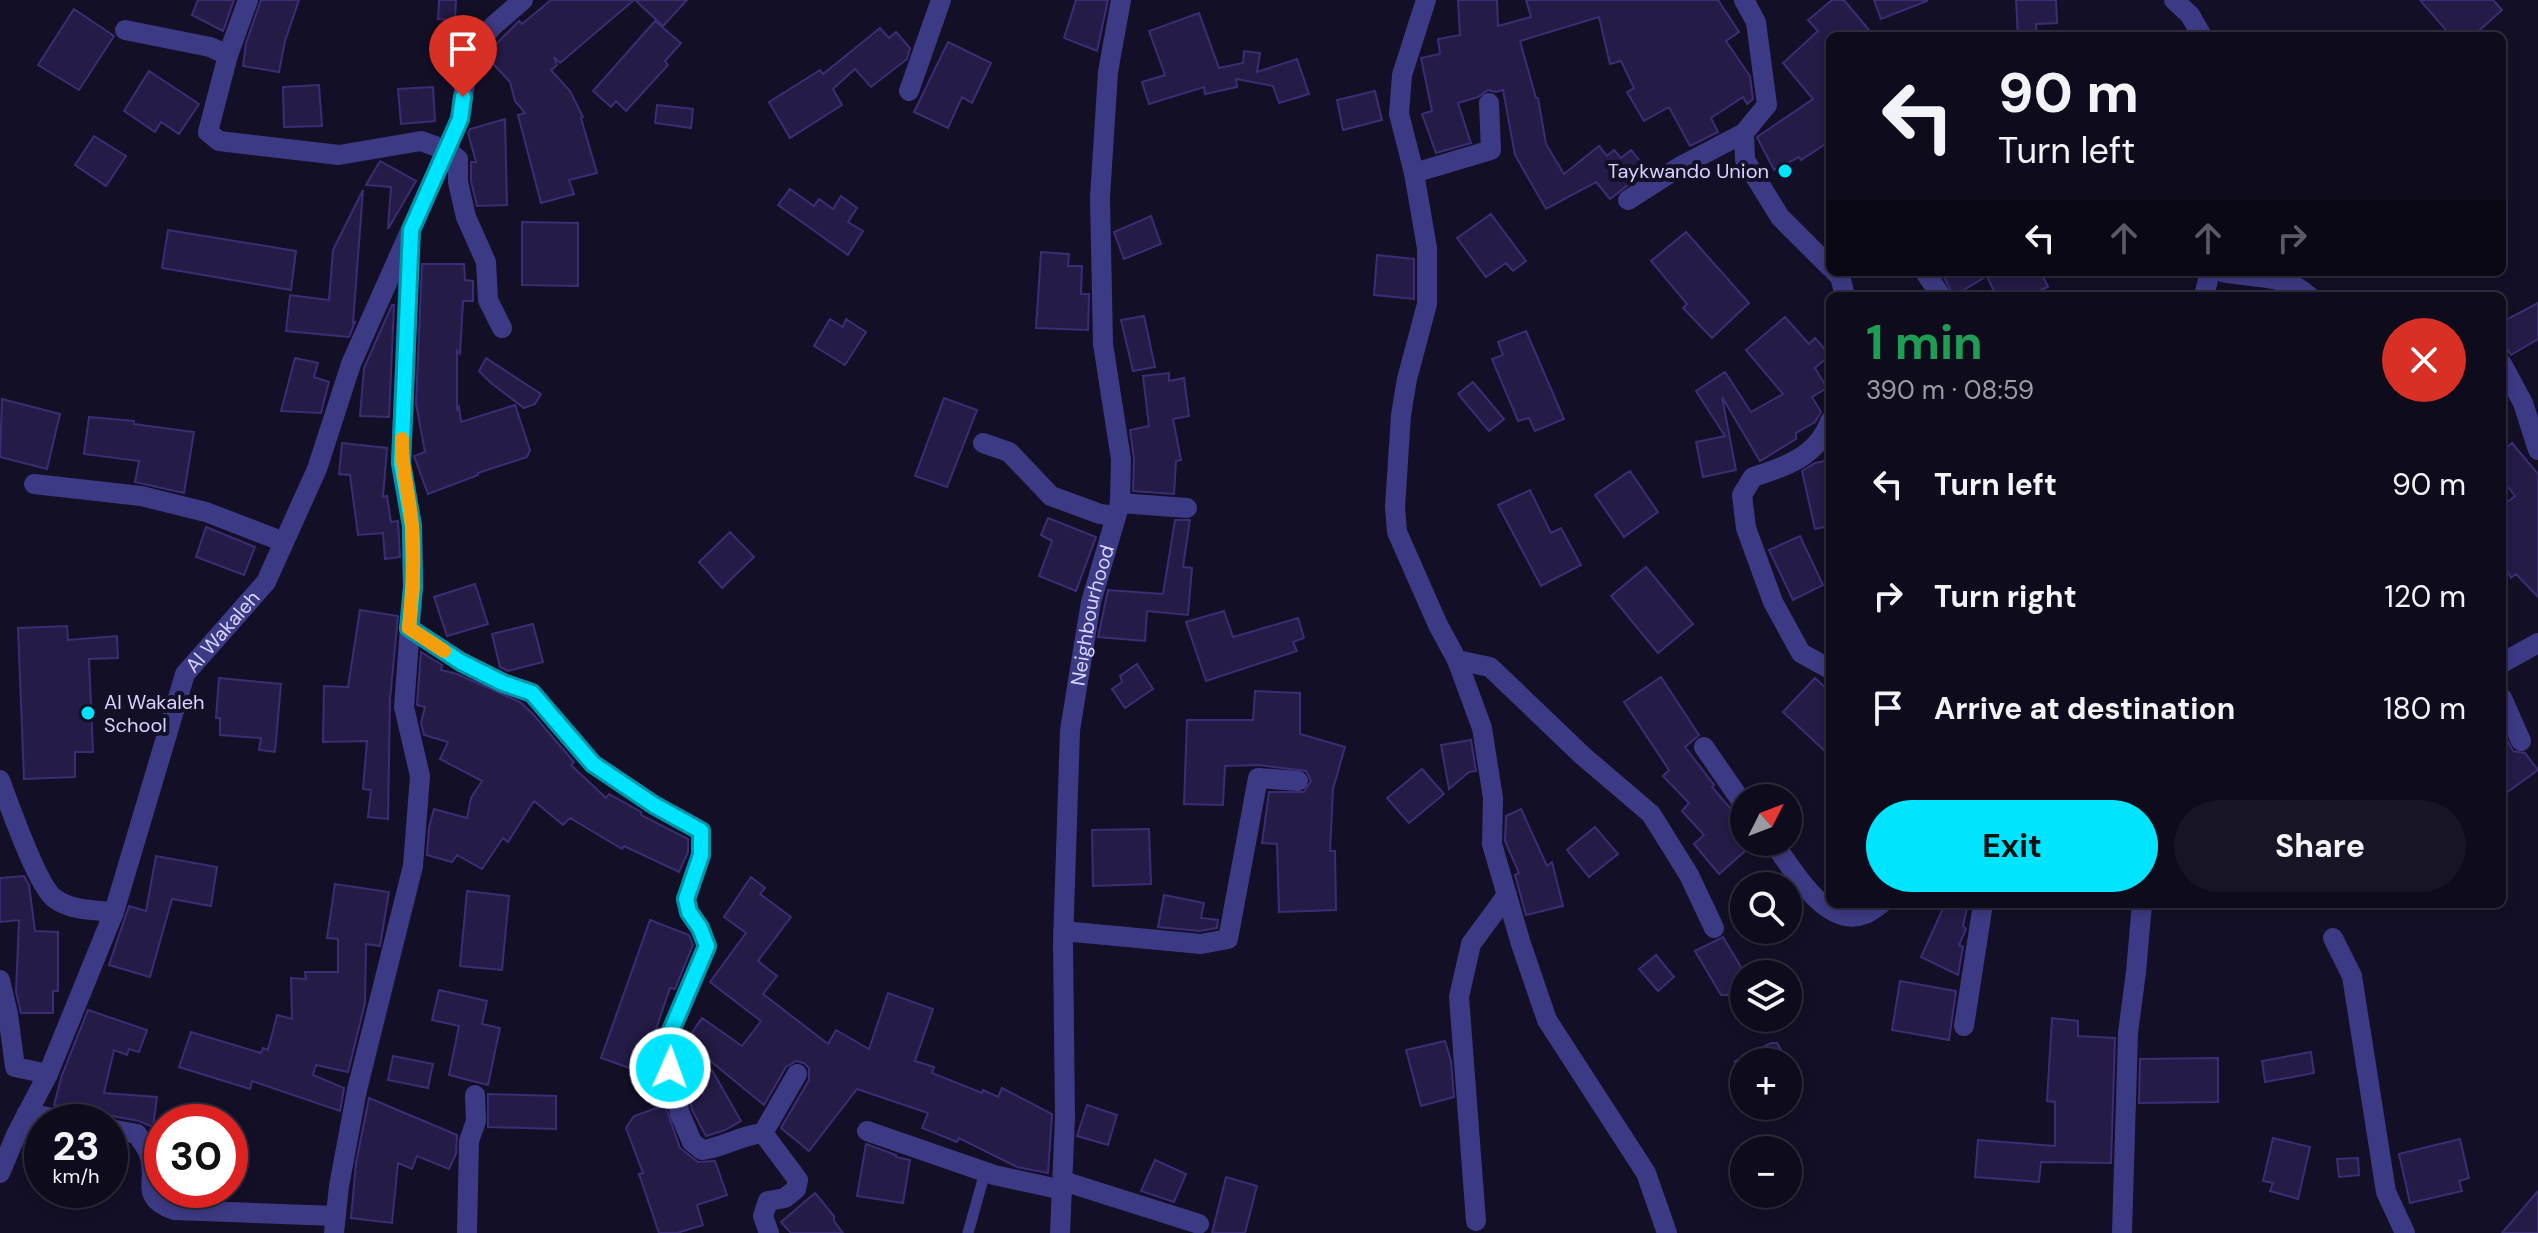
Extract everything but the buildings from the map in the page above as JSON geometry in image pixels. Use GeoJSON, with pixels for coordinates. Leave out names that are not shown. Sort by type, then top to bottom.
{"type":"FeatureCollection","features":[{"type":"Feature","properties":{"kind":"street"},"geometry":{"type":"LineString","coordinates":[[248,0],[228,55],[208,132],[219,141],[339,155],[421,141],[446,150],[458,159],[458,182],[466,217],[486,262],[488,300],[502,328]]}},
{"type":"Feature","properties":{"kind":"street","name":"Al Wakaleh"},"geometry":{"type":"LineString","coordinates":[[32,1104],[48,1074],[114,912],[185,674],[266,582],[317,469],[351,364],[460,119],[469,54],[493,26],[523,0]]}},
{"type":"Feature","properties":{"kind":"street"},"geometry":{"type":"LineString","coordinates":[[909,91],[941,0]]}},
{"type":"Feature","properties":{"kind":"street","name":"Neighbourhood"},"geometry":{"type":"LineString","coordinates":[[1060,1233],[1063,1186],[1063,931],[1070,730],[1091,602],[1118,510],[1121,459],[1103,344],[1100,197],[1108,72],[1121,0]]}},
{"type":"Feature","properties":{"kind":"street"},"geometry":{"type":"LineString","coordinates":[[1426,0],[1402,75],[1399,114],[1414,173],[1427,248],[1427,304],[1401,415],[1395,507],[1397,532],[1457,660],[1482,728],[1493,798],[1492,844],[1547,1020],[1646,1173],[1667,1233]]}},
{"type":"Feature","properties":{"kind":"street"},"geometry":{"type":"LineString","coordinates":[[1628,200],[1681,166],[1744,133],[1767,105],[1756,22],[1744,0]]}},
{"type":"Feature","properties":{"kind":"street"},"geometry":{"type":"LineString","coordinates":[[2174,0],[2190,15],[2200,32]]}},
{"type":"Feature","properties":{"kind":"street"},"geometry":{"type":"LineString","coordinates":[[125,30],[210,47],[228,55]]}},
{"type":"Feature","properties":{"kind":"street"},"geometry":{"type":"LineString","coordinates":[[1414,173],[1491,150],[1489,103]]}},
{"type":"Feature","properties":{"kind":"street"},"geometry":{"type":"LineString","coordinates":[[1744,133],[1745,160],[1780,217],[1826,264]]}},
{"type":"Feature","properties":{"kind":"street"},"geometry":{"type":"LineString","coordinates":[[128,1132],[137,1134],[150,1156],[151,1191],[159,1204],[174,1210],[335,1224],[357,1090],[413,866],[420,776],[404,707],[413,587],[412,526],[401,463],[411,230]]}},
{"type":"Feature","properties":{"kind":"street"},"geometry":{"type":"LineString","coordinates":[[2259,276],[2293,284],[2304,292]]}},
{"type":"Feature","properties":{"kind":"street"},"geometry":{"type":"LineString","coordinates":[[2506,371],[2523,403],[2538,450]]}},
{"type":"Feature","properties":{"kind":"street"},"geometry":{"type":"LineString","coordinates":[[1826,436],[1792,464],[1753,477],[1742,495],[1746,528],[1773,602],[1801,653],[1826,667]]}},
{"type":"Feature","properties":{"kind":"street"},"geometry":{"type":"LineString","coordinates":[[983,443],[1009,452],[1051,496],[1100,514],[1118,510],[1187,508]]}},
{"type":"Feature","properties":{"kind":"street"},"geometry":{"type":"LineString","coordinates":[[34,484],[141,496],[206,512],[284,542]]}},
{"type":"Feature","properties":{"kind":"street"},"geometry":{"type":"LineString","coordinates":[[409,628],[461,662],[503,683],[532,693],[593,764],[654,805],[701,831],[701,855],[686,899],[689,912],[707,946],[665,1045],[680,1114],[692,1142],[702,1150],[717,1148],[742,1135],[763,1133]]}},
{"type":"Feature","properties":{"kind":"street"},"geometry":{"type":"LineString","coordinates":[[2506,661],[2538,643]]}},
{"type":"Feature","properties":{"kind":"street"},"geometry":{"type":"LineString","coordinates":[[1457,660],[1490,667],[1583,756],[1651,814],[1689,875],[1714,928]]}},
{"type":"Feature","properties":{"kind":"street"},"geometry":{"type":"LineString","coordinates":[[2506,707],[2521,741]]}},
{"type":"Feature","properties":{"kind":"street"},"geometry":{"type":"LineString","coordinates":[[1704,747],[1730,785]]}},
{"type":"Feature","properties":{"kind":"street"},"geometry":{"type":"LineString","coordinates":[[1063,931],[1201,944],[1228,939],[1258,778],[1298,781]]}},
{"type":"Feature","properties":{"kind":"street"},"geometry":{"type":"LineString","coordinates":[[0,780],[33,863],[53,898],[77,909],[114,912]]}},
{"type":"Feature","properties":{"kind":"street"},"geometry":{"type":"LineString","coordinates":[[1783,856],[1811,894],[1826,908]]}},
{"type":"Feature","properties":{"kind":"street"},"geometry":{"type":"LineString","coordinates":[[1476,1221],[1459,997],[1471,944],[1507,895]]}},
{"type":"Feature","properties":{"kind":"street"},"geometry":{"type":"LineString","coordinates":[[1826,908],[1832,913],[1863,915],[1874,908]]}},
{"type":"Feature","properties":{"kind":"street"},"geometry":{"type":"LineString","coordinates":[[1964,1026],[1982,908]]}},
{"type":"Feature","properties":{"kind":"street"},"geometry":{"type":"LineString","coordinates":[[2122,1233],[2128,1033],[2142,908]]}},
{"type":"Feature","properties":{"kind":"street"},"geometry":{"type":"LineString","coordinates":[[2333,938],[2352,976],[2386,1192],[2405,1233]]}},
{"type":"Feature","properties":{"kind":"street"},"geometry":{"type":"LineString","coordinates":[[0,980],[15,1067],[48,1074]]}},
{"type":"Feature","properties":{"kind":"street"},"geometry":{"type":"LineString","coordinates":[[763,1133],[797,1074]]}},
{"type":"Feature","properties":{"kind":"street"},"geometry":{"type":"LineString","coordinates":[[467,1233],[469,1141],[476,1121],[475,1095]]}},
{"type":"Feature","properties":{"kind":"street","name":"Al Wakaleh"},"geometry":{"type":"LineString","coordinates":[[0,1173],[24,1120]]}},
{"type":"Feature","properties":{"kind":"street"},"geometry":{"type":"LineString","coordinates":[[867,1131],[985,1172],[1063,1186],[1199,1224]]}},
{"type":"Feature","properties":{"kind":"street"},"geometry":{"type":"LineString","coordinates":[[763,1133],[798,1180],[796,1189],[785,1198],[768,1201],[763,1216],[769,1233]]}},
{"type":"Feature","properties":{"kind":"lane"},"geometry":{"type":"LineString","coordinates":[[968,1233],[985,1172]]}},
{"type":"Feature","properties":{"kind":"slow traffic"},"geometry":{"type":"LineString","coordinates":[[402,439],[401,463],[412,526],[413,587],[409,628],[444,651]]}},
{"type":"Feature","properties":{"kind":"place","name":"Taykwando Union"},"geometry":{"type":"Point","coordinates":[1785,171]}},
{"type":"Feature","properties":{"kind":"place","name":"Al Wakaleh School"},"geometry":{"type":"Point","coordinates":[88,713]}},
{"type":"Feature","properties":{"kind":"route"},"geometry":{"type":"LineString","coordinates":[[463,97],[460,119],[411,230],[401,463],[412,526],[413,587],[409,628],[461,662],[503,683],[532,693],[593,764],[654,805],[701,831],[701,855],[686,899],[689,912],[707,946],[665,1045],[670,1068]]}}]}
